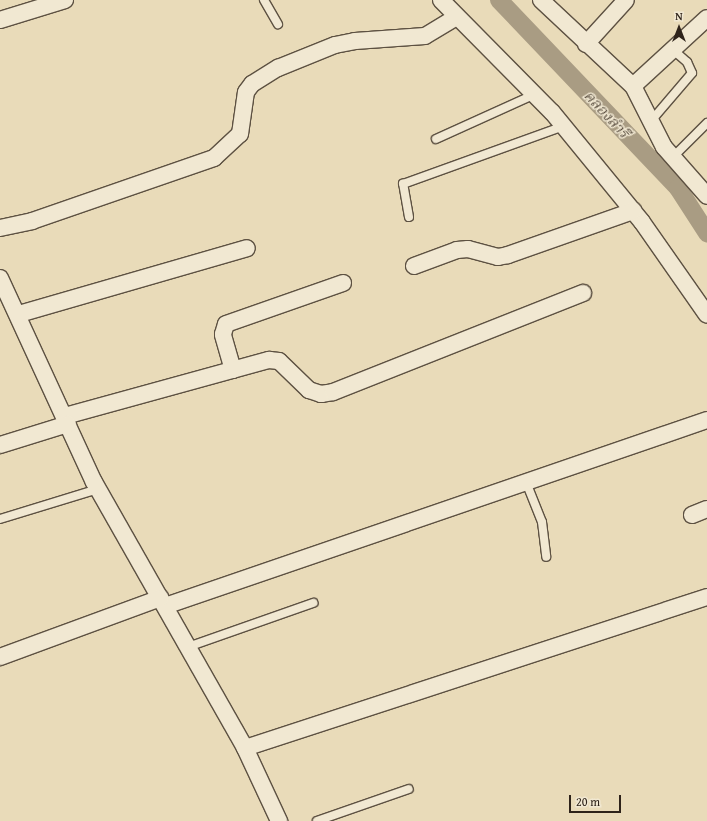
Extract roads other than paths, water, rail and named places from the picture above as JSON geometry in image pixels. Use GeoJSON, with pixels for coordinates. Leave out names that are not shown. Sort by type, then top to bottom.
{"type":"FeatureCollection","features":[{"type":"Feature","properties":{"kind":"street"},"geometry":{"type":"LineString","coordinates":[[0,20],[64,0]]}},
{"type":"Feature","properties":{"kind":"street"},"geometry":{"type":"LineString","coordinates":[[440,0],[535,94],[564,126],[633,211],[707,315]]}},
{"type":"Feature","properties":{"kind":"street"},"geometry":{"type":"LineString","coordinates":[[541,0],[586,44],[633,86],[651,121],[673,157],[707,196]]}},
{"type":"Feature","properties":{"kind":"street"},"geometry":{"type":"LineString","coordinates":[[586,44],[626,0]]}},
{"type":"Feature","properties":{"kind":"street"},"geometry":{"type":"LineString","coordinates":[[0,228],[32,221],[214,158],[240,134],[246,92],[252,84],[278,68],[335,45],[355,41],[425,36],[457,17]]}},
{"type":"Feature","properties":{"kind":"street"},"geometry":{"type":"LineString","coordinates":[[633,86],[707,18]]}},
{"type":"Feature","properties":{"kind":"street"},"geometry":{"type":"LineString","coordinates":[[414,266],[457,250],[468,249],[498,257],[508,255],[633,211]]}},
{"type":"Feature","properties":{"kind":"street"},"geometry":{"type":"LineString","coordinates":[[19,314],[247,248]]}},
{"type":"Feature","properties":{"kind":"street"},"geometry":{"type":"LineString","coordinates":[[0,278],[19,314],[98,489],[245,748],[279,821]]}},
{"type":"Feature","properties":{"kind":"street"},"geometry":{"type":"LineString","coordinates":[[233,370],[223,334],[226,324],[343,283]]}},
{"type":"Feature","properties":{"kind":"street"},"geometry":{"type":"LineString","coordinates":[[0,445],[66,420],[269,360],[278,360],[310,390],[321,394],[333,392],[583,293]]}},
{"type":"Feature","properties":{"kind":"street"},"geometry":{"type":"LineString","coordinates":[[0,657],[526,482],[707,420]]}},
{"type":"Feature","properties":{"kind":"street"},"geometry":{"type":"LineString","coordinates":[[692,515],[707,509]]}},
{"type":"Feature","properties":{"kind":"street"},"geometry":{"type":"LineString","coordinates":[[245,748],[707,597]]}},
{"type":"Feature","properties":{"kind":"lane"},"geometry":{"type":"LineString","coordinates":[[264,0],[278,24]]}},
{"type":"Feature","properties":{"kind":"lane"},"geometry":{"type":"LineString","coordinates":[[651,121],[692,73],[687,62],[672,50]]}},
{"type":"Feature","properties":{"kind":"lane"},"geometry":{"type":"LineString","coordinates":[[436,139],[535,94]]}},
{"type":"Feature","properties":{"kind":"lane"},"geometry":{"type":"LineString","coordinates":[[673,157],[707,122]]}},
{"type":"Feature","properties":{"kind":"lane"},"geometry":{"type":"LineString","coordinates":[[409,217],[404,184],[564,126]]}},
{"type":"Feature","properties":{"kind":"lane"},"geometry":{"type":"LineString","coordinates":[[526,482],[542,522],[546,557]]}},
{"type":"Feature","properties":{"kind":"lane"},"geometry":{"type":"LineString","coordinates":[[0,519],[98,489]]}},
{"type":"Feature","properties":{"kind":"lane"},"geometry":{"type":"LineString","coordinates":[[188,647],[313,603]]}},
{"type":"Feature","properties":{"kind":"lane"},"geometry":{"type":"LineString","coordinates":[[317,821],[409,790]]}},
{"type":"Feature","properties":{"kind":"waterway","name":"คลองลำรี"},"geometry":{"type":"LineString","coordinates":[[499,0],[678,188],[707,233]]}}]}
